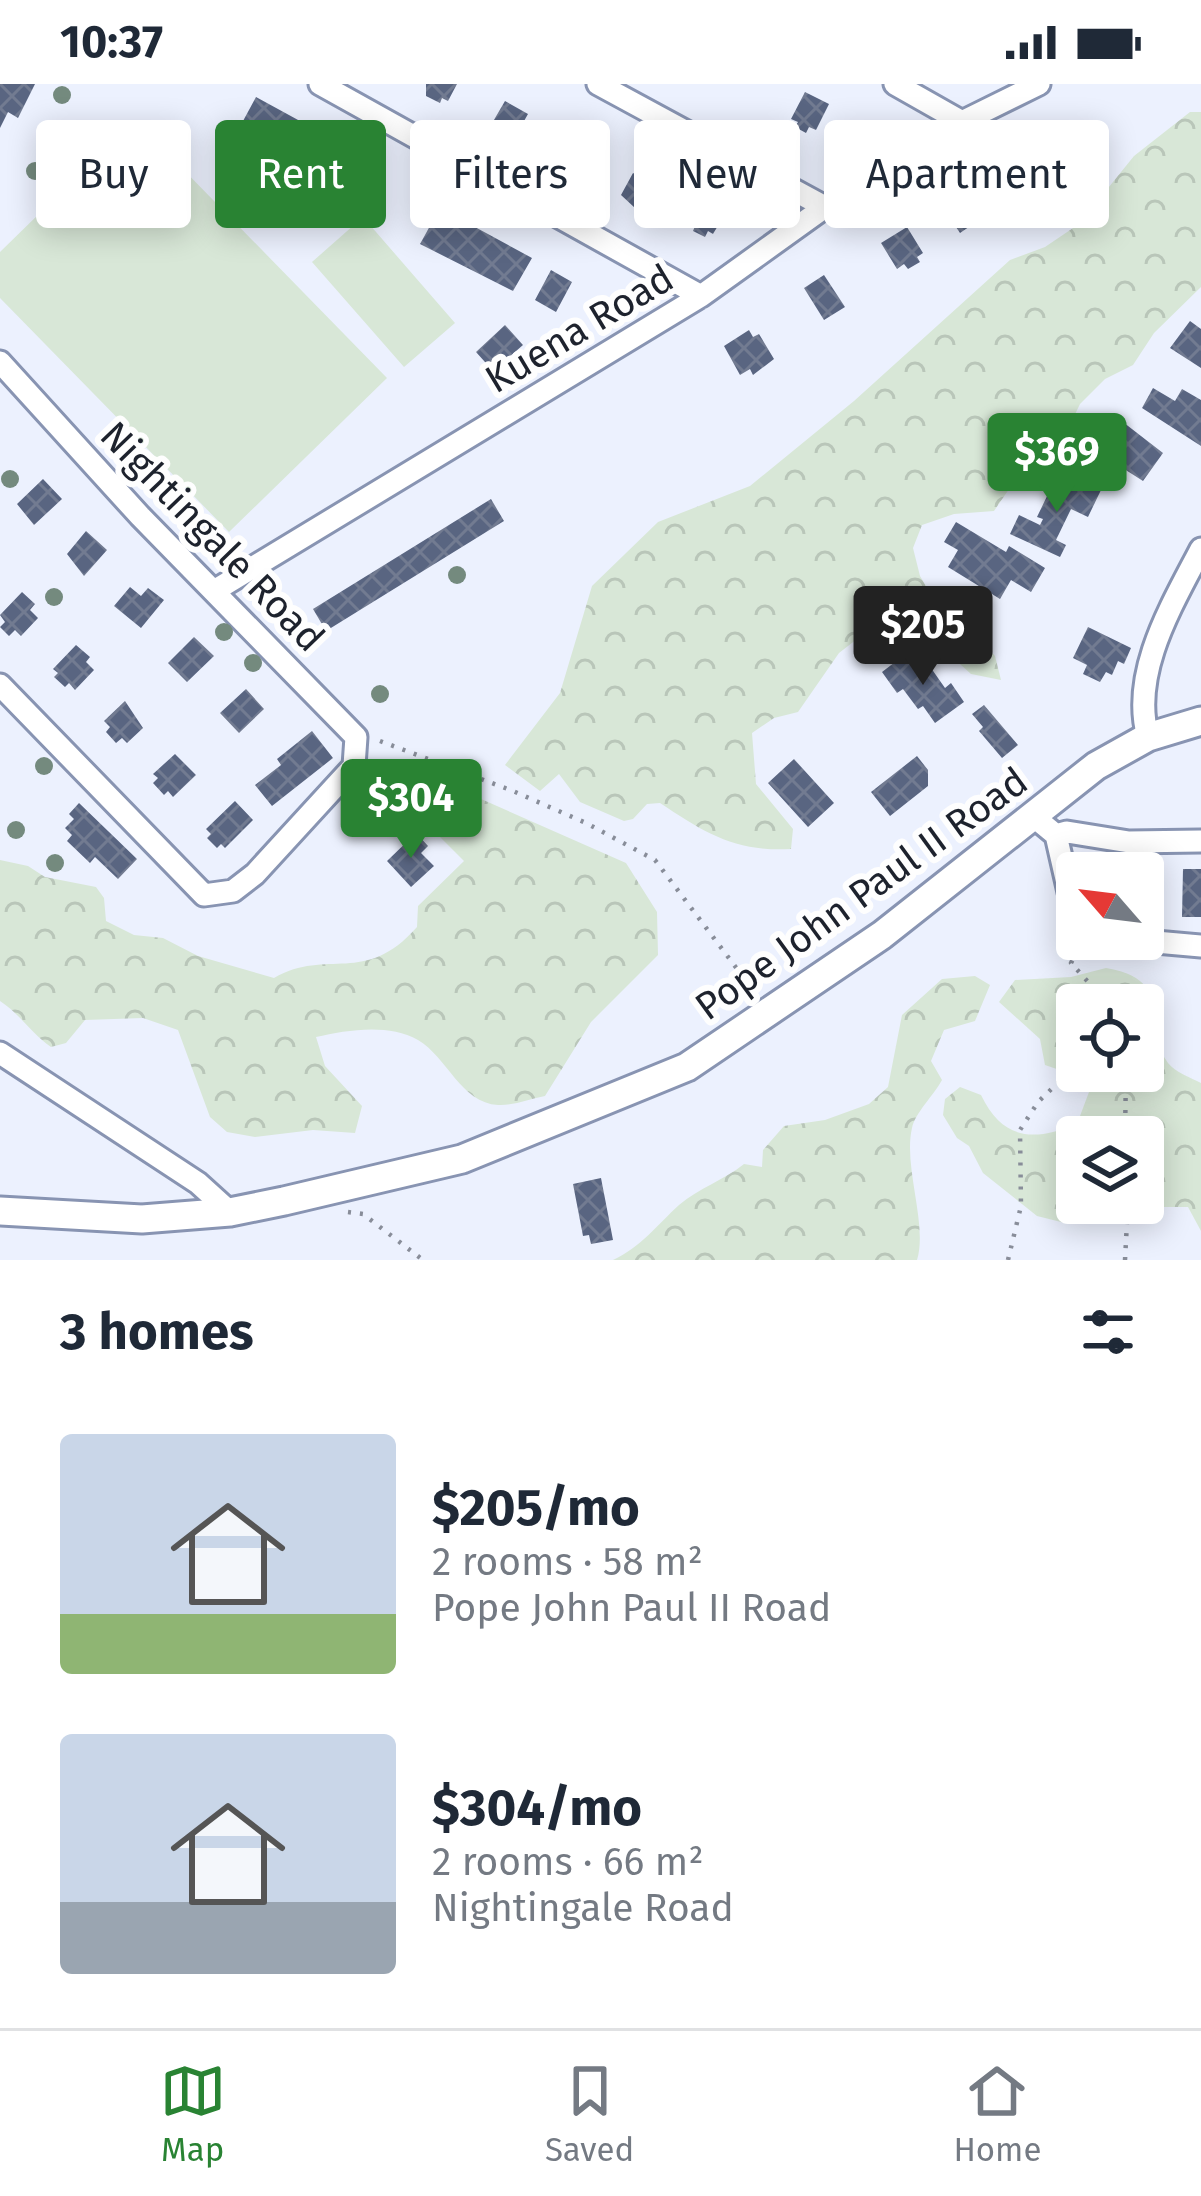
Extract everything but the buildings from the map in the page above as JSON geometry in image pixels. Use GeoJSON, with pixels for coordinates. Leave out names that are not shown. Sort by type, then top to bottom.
{"type":"FeatureCollection","features":[{"type":"Feature","properties":{"kind":"main road","name":"Pope John Paul II Road"},"geometry":{"type":"LineString","coordinates":[[0,1211],[142,1220],[230,1212],[462,1159],[687,1067],[882,935],[1096,766],[1148,737],[1201,721]]}},
{"type":"Feature","properties":{"kind":"street"},"geometry":{"type":"LineString","coordinates":[[320,84],[701,296]]}},
{"type":"Feature","properties":{"kind":"street"},"geometry":{"type":"LineString","coordinates":[[598,84],[824,206]]}},
{"type":"Feature","properties":{"kind":"street"},"geometry":{"type":"LineString","coordinates":[[896,84],[959,120]]}},
{"type":"Feature","properties":{"kind":"street","name":"Kuena Road"},"geometry":{"type":"LineString","coordinates":[[966,120],[1039,84]]}},
{"type":"Feature","properties":{"kind":"street","name":"Kuena Road"},"geometry":{"type":"LineString","coordinates":[[214,592],[701,296],[824,208]]}},
{"type":"Feature","properties":{"kind":"street","name":"Nightingale Road"},"geometry":{"type":"LineString","coordinates":[[0,362],[356,737]]}},
{"type":"Feature","properties":{"kind":"street"},"geometry":{"type":"LineString","coordinates":[[1148,737],[1141,712],[1151,655],[1201,549]]}},
{"type":"Feature","properties":{"kind":"street"},"geometry":{"type":"LineString","coordinates":[[0,686],[204,896],[233,891],[255,874],[354,766],[356,737]]}},
{"type":"Feature","properties":{"kind":"street"},"geometry":{"type":"LineString","coordinates":[[1033,816],[1056,836],[1059,852]]}},
{"type":"Feature","properties":{"kind":"street"},"geometry":{"type":"LineString","coordinates":[[1056,836],[1067,832],[1130,842],[1201,841]]}},
{"type":"Feature","properties":{"kind":"street"},"geometry":{"type":"LineString","coordinates":[[1164,944],[1201,946]]}},
{"type":"Feature","properties":{"kind":"street"},"geometry":{"type":"LineString","coordinates":[[0,1053],[198,1183],[230,1212]]}},
{"type":"Feature","properties":{"kind":"path"},"geometry":{"type":"LineString","coordinates":[[356,737],[389,742],[513,790],[655,860],[770,1013]]}},
{"type":"Feature","properties":{"kind":"path"},"geometry":{"type":"LineString","coordinates":[[1073,960],[1090,984]]}},
{"type":"Feature","properties":{"kind":"path"},"geometry":{"type":"LineString","coordinates":[[1009,1260],[1021,1206],[1020,1130],[1056,1085]]}},
{"type":"Feature","properties":{"kind":"path"},"geometry":{"type":"LineString","coordinates":[[343,1211],[363,1214],[422,1260]]}},
{"type":"Feature","properties":{"kind":"path"},"geometry":{"type":"LineString","coordinates":[[1125,1260],[1127,1224]]}},
{"type":"Feature","properties":{"kind":"green space"},"geometry":{"type":"Polygon","coordinates":[[[1190,112],[1201,112],[1201,287],[1154,333],[1133,365],[1105,379],[1080,404],[1066,433],[1031,457],[994,511],[954,514],[922,525],[913,548],[920,576],[940,610],[961,633],[979,639],[995,656],[1001,680],[971,674],[919,627],[904,626],[876,640],[857,639],[839,653],[798,712],[774,718],[752,733],[756,784],[793,829],[791,849],[737,844],[660,803],[647,804],[633,819],[624,821],[580,802],[559,774],[540,791],[505,765],[560,693],[592,586],[658,522],[750,486],[854,401],[1010,260],[1045,247],[1073,228],[1109,228],[1109,187],[1134,156],[1190,112]]]}},
{"type":"Feature","properties":{"kind":"green space"},"geometry":{"type":"Polygon","coordinates":[[[191,177],[215,202],[215,228],[240,228],[387,378],[229,532],[0,298],[0,252],[36,217],[36,228],[191,228],[191,177]]]}},
{"type":"Feature","properties":{"kind":"green space"},"geometry":{"type":"Polygon","coordinates":[[[351,228],[373,228],[455,323],[404,367],[312,262],[351,228]]]}},
{"type":"Feature","properties":{"kind":"green space"},"geometry":{"type":"Polygon","coordinates":[[[447,784],[626,863],[657,912],[658,955],[591,1022],[545,1096],[509,1104],[485,1102],[464,1088],[418,1040],[381,1030],[341,1032],[316,1037],[325,1066],[362,1106],[355,1133],[313,1130],[255,1137],[227,1132],[210,1117],[178,1030],[143,1018],[85,1020],[66,1043],[51,1047],[0,1001],[0,860],[28,866],[45,877],[96,887],[104,898],[106,921],[134,935],[163,938],[198,956],[274,978],[312,965],[380,956],[417,927],[418,906],[464,861],[415,812],[447,784]]]}},
{"type":"Feature","properties":{"kind":"green space"},"geometry":{"type":"Polygon","coordinates":[[[1106,968],[1142,984],[1056,984],[1056,1069],[1045,1065],[1040,1039],[999,1002],[1015,980],[1071,977],[1106,968]]]}},
{"type":"Feature","properties":{"kind":"green space"},"geometry":{"type":"Polygon","coordinates":[[[975,976],[990,985],[975,1021],[944,1030],[931,1061],[942,1080],[912,1128],[920,1230],[917,1260],[613,1260],[695,1194],[744,1164],[762,1167],[763,1150],[784,1126],[825,1120],[869,1104],[888,1087],[902,1015],[942,979],[975,976]]]}},
{"type":"Feature","properties":{"kind":"green space"},"geometry":{"type":"Polygon","coordinates":[[[1164,1056],[1179,1072],[1201,1083],[1201,1231],[1188,1207],[1164,1207],[1164,1116],[1080,1116],[1089,1092],[1164,1092],[1164,1056]]]}},
{"type":"Feature","properties":{"kind":"green space"},"geometry":{"type":"Polygon","coordinates":[[[960,1087],[981,1095],[1009,1129],[1056,1130],[1056,1221],[1037,1216],[983,1173],[969,1146],[957,1138],[943,1115],[945,1099],[960,1087]]]}}]}
